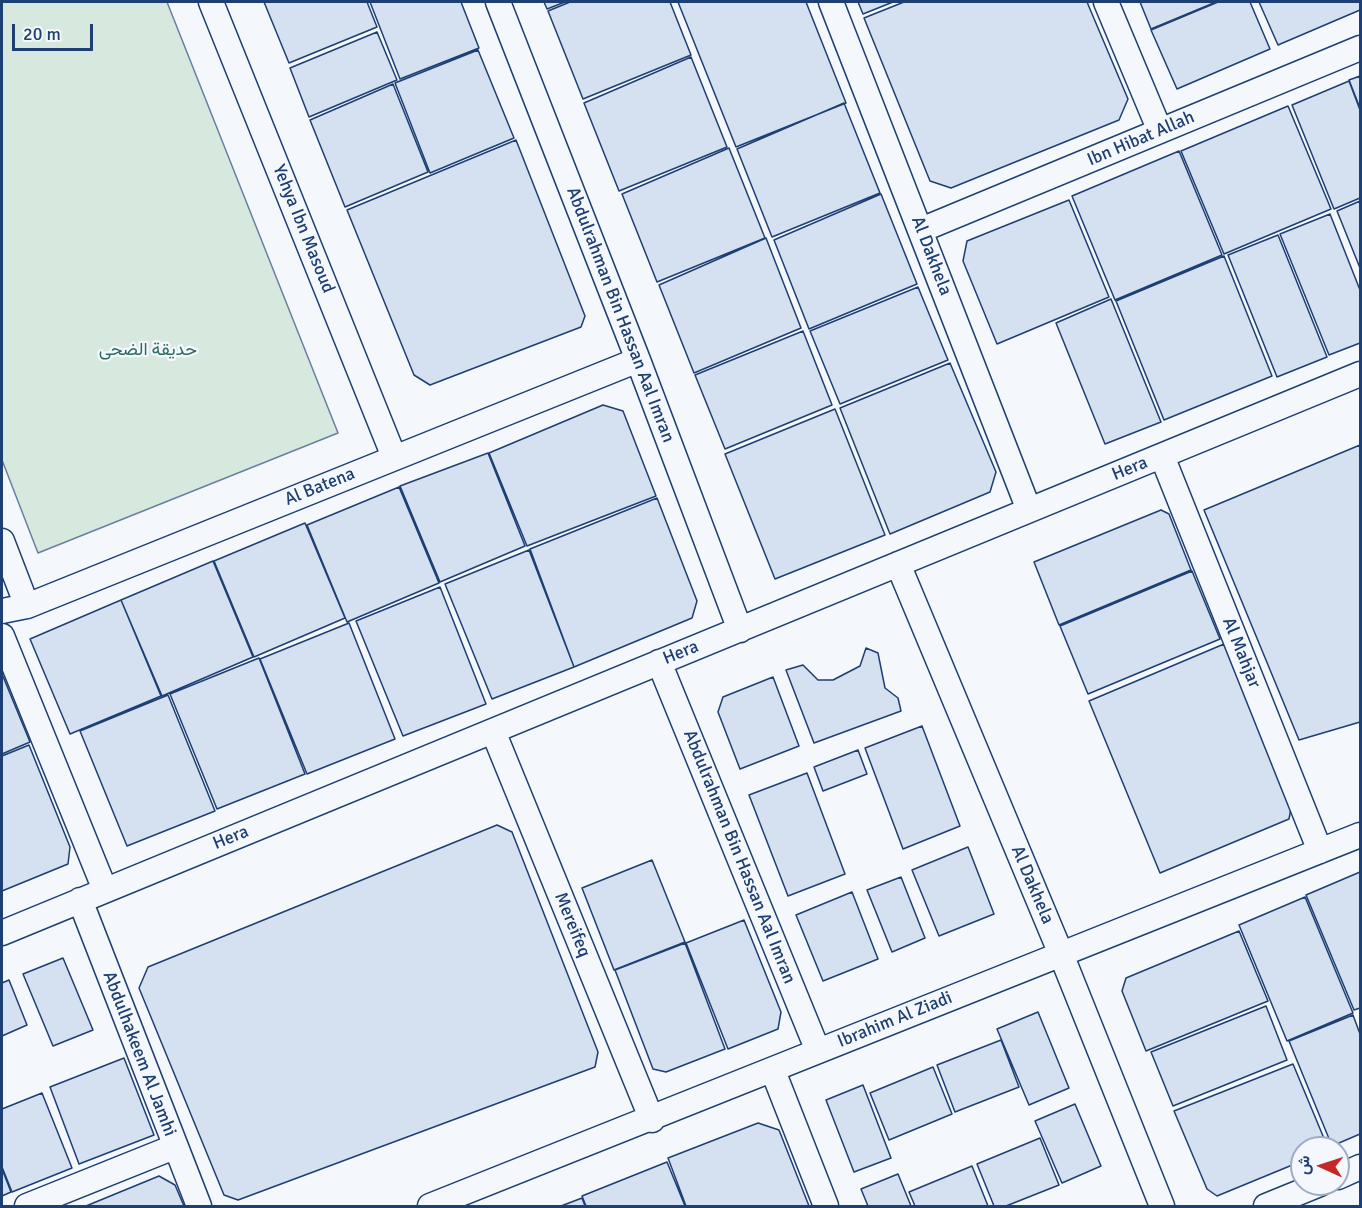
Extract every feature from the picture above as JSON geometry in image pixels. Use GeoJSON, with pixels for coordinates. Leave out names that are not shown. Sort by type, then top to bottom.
{"type":"FeatureCollection","features":[{"type":"Feature","properties":{"kind":"street","name":"Yehya Ibn Masoud"},"geometry":{"type":"LineString","coordinates":[[211,2],[394,457]]}},
{"type":"Feature","properties":{"kind":"street","name":"Abdulrahman Bin Hassan Aal Imran"},"geometry":{"type":"LineString","coordinates":[[498,2],[638,360],[740,630]]}},
{"type":"Feature","properties":{"kind":"street","name":"Al Dakhela"},"geometry":{"type":"LineString","coordinates":[[831,2],[1029,510]]}},
{"type":"Feature","properties":{"kind":"street"},"geometry":{"type":"LineString","coordinates":[[1106,2],[1160,131]]}},
{"type":"Feature","properties":{"kind":"street","name":"Ibn Hibat Allah"},"geometry":{"type":"LineString","coordinates":[[921,230],[1360,48]]}},
{"type":"Feature","properties":{"kind":"street","name":"Al Batena"},"geometry":{"type":"LineString","coordinates":[[2,611],[27,606],[638,360]]}},
{"type":"Feature","properties":{"kind":"street","name":"Hera"},"geometry":{"type":"LineString","coordinates":[[2,933],[1360,374]]}},
{"type":"Feature","properties":{"kind":"street","name":"Al Mahjar"},"geometry":{"type":"LineString","coordinates":[[1162,456],[1320,851]]}},
{"type":"Feature","properties":{"kind":"street"},"geometry":{"type":"LineString","coordinates":[[2,540],[27,606]]}},
{"type":"Feature","properties":{"kind":"street","name":"Al Dakhela"},"geometry":{"type":"LineString","coordinates":[[898,564],[1061,954],[1162,1206]]}},
{"type":"Feature","properties":{"kind":"street"},"geometry":{"type":"LineString","coordinates":[[2,636],[105,890]]}},
{"type":"Feature","properties":{"kind":"street","name":"Abdulrahman Bin Hassan Aal Imran"},"geometry":{"type":"LineString","coordinates":[[659,662],[818,1051]]}},
{"type":"Feature","properties":{"kind":"street","name":"Mereifeq"},"geometry":{"type":"LineString","coordinates":[[493,731],[652,1120]]}},
{"type":"Feature","properties":{"kind":"street","name":"Ibrahim Al Ziadi"},"geometry":{"type":"LineString","coordinates":[[430,1206],[652,1120],[818,1051],[1360,835]]}},
{"type":"Feature","properties":{"kind":"street","name":"Abdulhakeem Al Jamhi"},"geometry":{"type":"LineString","coordinates":[[80,900],[174,1147],[199,1206]]}},
{"type":"Feature","properties":{"kind":"street"},"geometry":{"type":"LineString","coordinates":[[773,1071],[826,1206]]}},
{"type":"Feature","properties":{"kind":"street"},"geometry":{"type":"LineString","coordinates":[[27,1206],[174,1147]]}},
{"type":"Feature","properties":{"kind":"street"},"geometry":{"type":"LineString","coordinates":[[1266,1206],[1291,1196]]}},
{"type":"Feature","properties":{"kind":"green space","name":"حديقة الضحى"},"geometry":{"type":"Polygon","coordinates":[[[2,2],[167,2],[338,433],[38,553],[2,460],[2,2]]]}},
{"type":"Feature","properties":{"kind":"building"},"geometry":{"type":"Polygon","coordinates":[[[264,2],[367,2],[377,27],[289,63],[264,2]]]}},
{"type":"Feature","properties":{"kind":"building"},"geometry":{"type":"Polygon","coordinates":[[[370,2],[461,2],[479,48],[400,79],[370,2]]]}},
{"type":"Feature","properties":{"kind":"building"},"geometry":{"type":"Polygon","coordinates":[[[544,2],[565,2],[547,9],[544,2]]]}},
{"type":"Feature","properties":{"kind":"building"},"geometry":{"type":"Polygon","coordinates":[[[570,2],[670,2],[691,55],[583,99],[548,11],[570,2]]]}},
{"type":"Feature","properties":{"kind":"building"},"geometry":{"type":"Polygon","coordinates":[[[678,2],[806,2],[846,103],[736,147],[678,2]]]}},
{"type":"Feature","properties":{"kind":"building"},"geometry":{"type":"Polygon","coordinates":[[[858,2],[893,2],[863,14],[858,2]]]}},
{"type":"Feature","properties":{"kind":"building"},"geometry":{"type":"Polygon","coordinates":[[[904,2],[1087,2],[1128,99],[1119,120],[951,188],[930,181],[864,18],[904,2]]]}},
{"type":"Feature","properties":{"kind":"building"},"geometry":{"type":"Polygon","coordinates":[[[1140,2],[1216,2],[1151,29],[1140,2]]]}},
{"type":"Feature","properties":{"kind":"building"},"geometry":{"type":"Polygon","coordinates":[[[1218,2],[1250,2],[1270,49],[1177,89],[1151,30],[1218,2]]]}},
{"type":"Feature","properties":{"kind":"building"},"geometry":{"type":"Polygon","coordinates":[[[1259,2],[1360,2],[1360,10],[1278,45],[1259,2]]]}},
{"type":"Feature","properties":{"kind":"building"},"geometry":{"type":"Polygon","coordinates":[[[377,32],[397,80],[309,117],[290,68],[377,32]]]}},
{"type":"Feature","properties":{"kind":"building"},"geometry":{"type":"Polygon","coordinates":[[[478,50],[514,138],[430,173],[395,83],[478,50]]]}},
{"type":"Feature","properties":{"kind":"building"},"geometry":{"type":"Polygon","coordinates":[[[691,57],[727,147],[619,191],[584,103],[691,57]]]}},
{"type":"Feature","properties":{"kind":"building"},"geometry":{"type":"Polygon","coordinates":[[[1360,76],[1360,108],[1349,80],[1360,76]]]}},
{"type":"Feature","properties":{"kind":"building"},"geometry":{"type":"Polygon","coordinates":[[[1349,81],[1360,110],[1360,198],[1334,209],[1292,105],[1349,81]]]}},
{"type":"Feature","properties":{"kind":"building"},"geometry":{"type":"Polygon","coordinates":[[[393,84],[428,172],[345,207],[310,120],[393,84]]]}},
{"type":"Feature","properties":{"kind":"building"},"geometry":{"type":"Polygon","coordinates":[[[844,103],[880,193],[772,237],[737,149],[844,103]]]}},
{"type":"Feature","properties":{"kind":"building"},"geometry":{"type":"Polygon","coordinates":[[[1288,106],[1331,209],[1224,254],[1181,151],[1288,106]]]}},
{"type":"Feature","properties":{"kind":"building"},"geometry":{"type":"Polygon","coordinates":[[[516,140],[585,316],[581,327],[430,385],[414,375],[347,210],[516,140]]]}},
{"type":"Feature","properties":{"kind":"building"},"geometry":{"type":"Polygon","coordinates":[[[729,148],[765,238],[657,282],[622,194],[729,148]]]}},
{"type":"Feature","properties":{"kind":"building"},"geometry":{"type":"Polygon","coordinates":[[[1179,151],[1222,255],[1115,300],[1072,196],[1179,151]]]}},
{"type":"Feature","properties":{"kind":"building"},"geometry":{"type":"Polygon","coordinates":[[[881,194],[917,284],[809,329],[774,240],[881,194]]]}},
{"type":"Feature","properties":{"kind":"building"},"geometry":{"type":"Polygon","coordinates":[[[1069,200],[1109,297],[997,344],[963,261],[967,241],[1069,200]]]}},
{"type":"Feature","properties":{"kind":"building"},"geometry":{"type":"Polygon","coordinates":[[[1360,201],[1360,268],[1337,211],[1360,201]]]}},
{"type":"Feature","properties":{"kind":"building"},"geometry":{"type":"Polygon","coordinates":[[[1330,214],[1360,290],[1360,343],[1329,355],[1280,234],[1330,214]]]}},
{"type":"Feature","properties":{"kind":"building"},"geometry":{"type":"Polygon","coordinates":[[[1278,235],[1327,357],[1277,377],[1228,255],[1278,235]]]}},
{"type":"Feature","properties":{"kind":"building"},"geometry":{"type":"Polygon","coordinates":[[[766,238],[801,328],[694,373],[659,285],[766,238]]]}},
{"type":"Feature","properties":{"kind":"building"},"geometry":{"type":"Polygon","coordinates":[[[1224,256],[1272,376],[1164,420],[1116,301],[1224,256]]]}},
{"type":"Feature","properties":{"kind":"building"},"geometry":{"type":"Polygon","coordinates":[[[918,287],[948,360],[840,404],[810,331],[918,287]]]}},
{"type":"Feature","properties":{"kind":"building"},"geometry":{"type":"Polygon","coordinates":[[[1111,299],[1161,422],[1105,444],[1056,323],[1111,299]]]}},
{"type":"Feature","properties":{"kind":"building"},"geometry":{"type":"Polygon","coordinates":[[[803,331],[832,405],[725,449],[695,375],[803,331]]]}},
{"type":"Feature","properties":{"kind":"building"},"geometry":{"type":"Polygon","coordinates":[[[950,363],[996,472],[990,492],[890,534],[840,408],[950,363]]]}},
{"type":"Feature","properties":{"kind":"building"},"geometry":{"type":"Polygon","coordinates":[[[603,405],[623,411],[656,496],[527,546],[489,453],[603,405]]]}},
{"type":"Feature","properties":{"kind":"building"},"geometry":{"type":"Polygon","coordinates":[[[835,409],[885,535],[775,579],[725,454],[835,409]]]}},
{"type":"Feature","properties":{"kind":"building"},"geometry":{"type":"Polygon","coordinates":[[[1360,445],[1360,722],[1299,740],[1204,510],[1360,445]]]}},
{"type":"Feature","properties":{"kind":"building"},"geometry":{"type":"Polygon","coordinates":[[[488,453],[525,546],[440,582],[400,486],[488,453]]]}},
{"type":"Feature","properties":{"kind":"building"},"geometry":{"type":"Polygon","coordinates":[[[399,487],[439,583],[347,622],[307,525],[399,487]]]}},
{"type":"Feature","properties":{"kind":"building"},"geometry":{"type":"Polygon","coordinates":[[[657,498],[697,601],[692,618],[574,667],[530,549],[657,498]]]}},
{"type":"Feature","properties":{"kind":"building"},"geometry":{"type":"Polygon","coordinates":[[[1161,510],[1169,514],[1191,570],[1059,625],[1034,562],[1161,510]]]}},
{"type":"Feature","properties":{"kind":"building"},"geometry":{"type":"Polygon","coordinates":[[[305,523],[345,618],[254,657],[214,561],[305,523]]]}},
{"type":"Feature","properties":{"kind":"building"},"geometry":{"type":"Polygon","coordinates":[[[529,550],[574,667],[492,699],[445,584],[529,550]]]}},
{"type":"Feature","properties":{"kind":"building"},"geometry":{"type":"Polygon","coordinates":[[[213,561],[253,657],[162,696],[121,600],[213,561]]]}},
{"type":"Feature","properties":{"kind":"building"},"geometry":{"type":"Polygon","coordinates":[[[1192,571],[1220,639],[1088,694],[1060,626],[1192,571]]]}},
{"type":"Feature","properties":{"kind":"building"},"geometry":{"type":"Polygon","coordinates":[[[440,587],[486,704],[403,736],[356,621],[440,587]]]}},
{"type":"Feature","properties":{"kind":"building"},"geometry":{"type":"Polygon","coordinates":[[[121,600],[161,696],[70,734],[30,639],[121,600]]]}},
{"type":"Feature","properties":{"kind":"building"},"geometry":{"type":"Polygon","coordinates":[[[349,623],[395,739],[307,774],[260,659],[349,623]]]}},
{"type":"Feature","properties":{"kind":"building"},"geometry":{"type":"Polygon","coordinates":[[[1224,644],[1291,808],[1289,819],[1160,873],[1089,701],[1224,644]]]}},
{"type":"Feature","properties":{"kind":"building"},"geometry":{"type":"Polygon","coordinates":[[[866,648],[878,653],[885,688],[898,698],[901,711],[814,743],[786,670],[803,665],[818,680],[833,680],[860,666],[866,648]]]}},
{"type":"Feature","properties":{"kind":"building"},"geometry":{"type":"Polygon","coordinates":[[[259,658],[305,774],[217,809],[170,694],[259,658]]]}},
{"type":"Feature","properties":{"kind":"building"},"geometry":{"type":"Polygon","coordinates":[[[2,674],[30,742],[2,754],[2,674]]]}},
{"type":"Feature","properties":{"kind":"building"},"geometry":{"type":"Polygon","coordinates":[[[773,677],[799,746],[740,769],[718,712],[723,697],[773,677]]]}},
{"type":"Feature","properties":{"kind":"building"},"geometry":{"type":"Polygon","coordinates":[[[168,695],[215,811],[127,846],[80,731],[168,695]]]}},
{"type":"Feature","properties":{"kind":"building"},"geometry":{"type":"Polygon","coordinates":[[[922,726],[960,826],[903,849],[865,748],[922,726]]]}},
{"type":"Feature","properties":{"kind":"building"},"geometry":{"type":"Polygon","coordinates":[[[29,745],[70,847],[68,864],[2,891],[2,756],[29,745]]]}},
{"type":"Feature","properties":{"kind":"building"},"geometry":{"type":"Polygon","coordinates":[[[858,750],[867,774],[823,791],[814,767],[858,750]]]}},
{"type":"Feature","properties":{"kind":"building"},"geometry":{"type":"Polygon","coordinates":[[[807,773],[845,874],[788,896],[749,795],[807,773]]]}},
{"type":"Feature","properties":{"kind":"building"},"geometry":{"type":"Polygon","coordinates":[[[497,825],[512,832],[598,1052],[595,1067],[238,1200],[224,1195],[139,988],[148,967],[497,825]]]}},
{"type":"Feature","properties":{"kind":"building"},"geometry":{"type":"Polygon","coordinates":[[[968,847],[994,914],[939,936],[912,870],[968,847]]]}},
{"type":"Feature","properties":{"kind":"building"},"geometry":{"type":"Polygon","coordinates":[[[652,860],[685,942],[614,970],[582,888],[652,860]]]}},
{"type":"Feature","properties":{"kind":"building"},"geometry":{"type":"Polygon","coordinates":[[[1360,872],[1360,1008],[1354,1010],[1306,895],[1360,872]]]}},
{"type":"Feature","properties":{"kind":"building"},"geometry":{"type":"Polygon","coordinates":[[[901,877],[925,938],[892,952],[867,890],[901,877]]]}},
{"type":"Feature","properties":{"kind":"building"},"geometry":{"type":"Polygon","coordinates":[[[852,892],[878,959],[823,981],[796,915],[852,892]]]}},
{"type":"Feature","properties":{"kind":"building"},"geometry":{"type":"Polygon","coordinates":[[[1305,897],[1353,1013],[1287,1041],[1239,925],[1305,897]]]}},
{"type":"Feature","properties":{"kind":"building"},"geometry":{"type":"Polygon","coordinates":[[[744,920],[781,1012],[778,1029],[728,1049],[686,943],[744,920]]]}},
{"type":"Feature","properties":{"kind":"building"},"geometry":{"type":"Polygon","coordinates":[[[1239,931],[1268,1001],[1146,1051],[1122,991],[1126,978],[1239,931]]]}},
{"type":"Feature","properties":{"kind":"building"},"geometry":{"type":"Polygon","coordinates":[[[685,943],[725,1049],[666,1072],[653,1069],[615,970],[685,943]]]}},
{"type":"Feature","properties":{"kind":"building"},"geometry":{"type":"Polygon","coordinates":[[[63,958],[93,1030],[53,1046],[23,974],[63,958]]]}},
{"type":"Feature","properties":{"kind":"building"},"geometry":{"type":"Polygon","coordinates":[[[9,980],[27,1025],[2,1036],[2,983],[9,980]]]}},
{"type":"Feature","properties":{"kind":"building"},"geometry":{"type":"Polygon","coordinates":[[[1266,1006],[1287,1060],[1173,1106],[1151,1052],[1266,1006]]]}},
{"type":"Feature","properties":{"kind":"building"},"geometry":{"type":"Polygon","coordinates":[[[1038,1012],[1069,1088],[1029,1105],[997,1029],[1038,1012]]]}},
{"type":"Feature","properties":{"kind":"building"},"geometry":{"type":"Polygon","coordinates":[[[1353,1015],[1360,1034],[1360,1134],[1350,1138],[1350,1136],[1328,1136],[1289,1041],[1353,1015]]]}},
{"type":"Feature","properties":{"kind":"building"},"geometry":{"type":"Polygon","coordinates":[[[1001,1040],[1019,1087],[955,1112],[937,1065],[1001,1040]]]}},
{"type":"Feature","properties":{"kind":"building"},"geometry":{"type":"Polygon","coordinates":[[[124,1058],[154,1135],[79,1164],[50,1087],[124,1058]]]}},
{"type":"Feature","properties":{"kind":"building"},"geometry":{"type":"Polygon","coordinates":[[[1293,1064],[1323,1136],[1290,1136],[1290,1166],[1217,1196],[1207,1189],[1174,1111],[1293,1064]]]}},
{"type":"Feature","properties":{"kind":"building"},"geometry":{"type":"Polygon","coordinates":[[[933,1067],[952,1114],[889,1140],[870,1093],[933,1067]]]}},
{"type":"Feature","properties":{"kind":"building"},"geometry":{"type":"Polygon","coordinates":[[[863,1085],[891,1158],[854,1172],[826,1100],[863,1085]]]}},
{"type":"Feature","properties":{"kind":"building"},"geometry":{"type":"Polygon","coordinates":[[[42,1093],[72,1168],[12,1192],[2,1167],[2,1109],[42,1093]]]}},
{"type":"Feature","properties":{"kind":"building"},"geometry":{"type":"Polygon","coordinates":[[[1075,1104],[1101,1166],[1062,1183],[1035,1121],[1075,1104]]]}},
{"type":"Feature","properties":{"kind":"building"},"geometry":{"type":"Polygon","coordinates":[[[758,1123],[779,1130],[809,1206],[686,1206],[668,1158],[758,1123]]]}},
{"type":"Feature","properties":{"kind":"building"},"geometry":{"type":"Polygon","coordinates":[[[1040,1138],[1059,1185],[1006,1206],[994,1206],[977,1164],[1040,1138]]]}},
{"type":"Feature","properties":{"kind":"building"},"geometry":{"type":"Polygon","coordinates":[[[667,1162],[685,1206],[586,1206],[582,1196],[667,1162]]]}},
{"type":"Feature","properties":{"kind":"building"},"geometry":{"type":"Polygon","coordinates":[[[972,1166],[988,1206],[915,1206],[909,1192],[972,1166]]]}},
{"type":"Feature","properties":{"kind":"building"},"geometry":{"type":"Polygon","coordinates":[[[2,1169],[11,1192],[2,1196],[2,1169]]]}},
{"type":"Feature","properties":{"kind":"building"},"geometry":{"type":"Polygon","coordinates":[[[898,1174],[911,1206],[868,1206],[861,1189],[898,1174]]]}},
{"type":"Feature","properties":{"kind":"building"},"geometry":{"type":"Polygon","coordinates":[[[159,1176],[175,1185],[184,1206],[86,1206],[159,1176]]]}},
{"type":"Feature","properties":{"kind":"building"},"geometry":{"type":"Polygon","coordinates":[[[582,1198],[585,1206],[561,1206],[582,1198]]]}}]}
